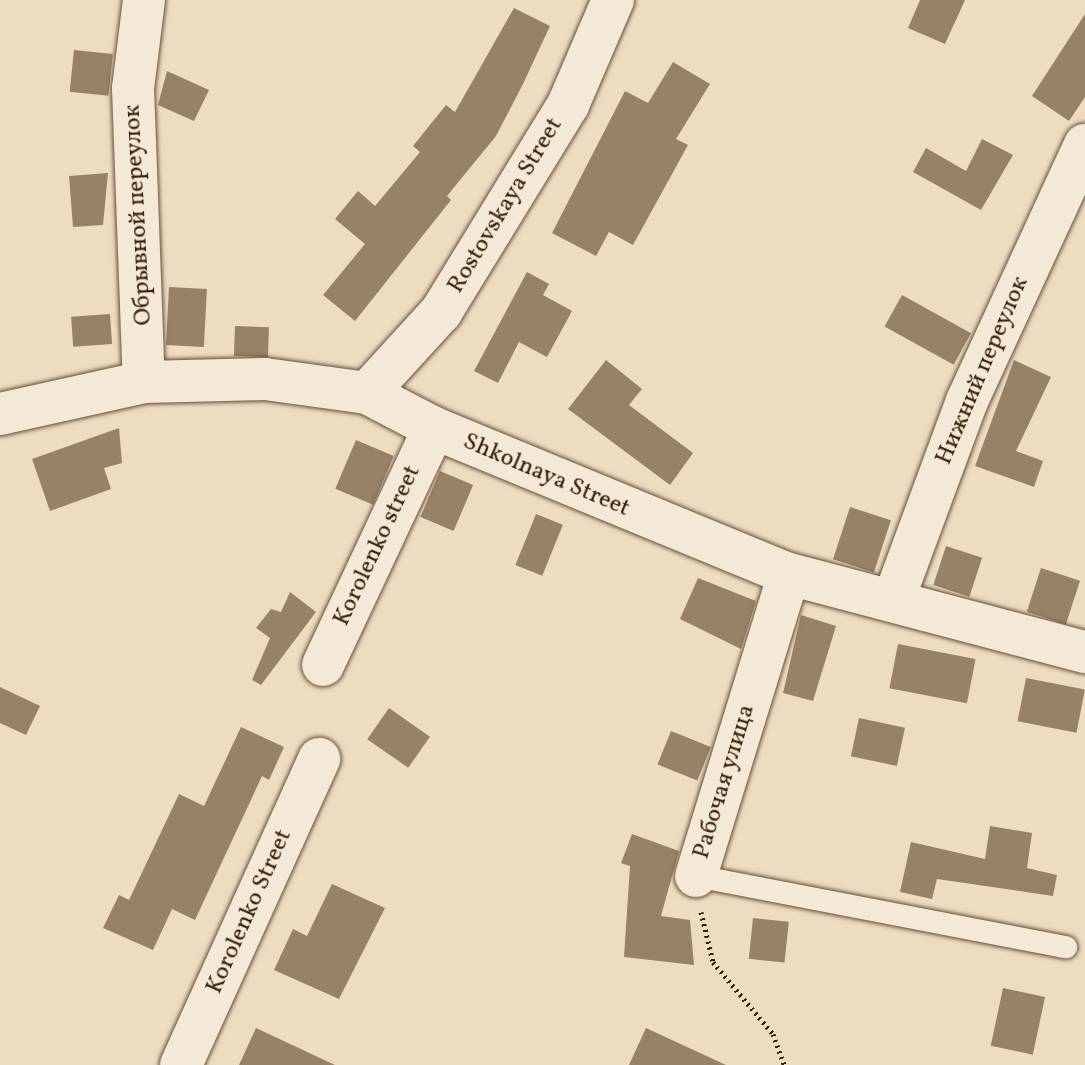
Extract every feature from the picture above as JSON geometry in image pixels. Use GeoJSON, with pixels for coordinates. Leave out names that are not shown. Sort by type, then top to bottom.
{"type":"FeatureCollection","features":[{"type":"Feature","properties":{"kind":"street","name":"Обрывной переулок"},"geometry":{"type":"LineString","coordinates":[[144,0],[133,88],[144,382]]}},
{"type":"Feature","properties":{"kind":"street","name":"Rostovskaya Street"},"geometry":{"type":"LineString","coordinates":[[367,393],[441,312],[568,105],[613,0]]}},
{"type":"Feature","properties":{"kind":"street","name":"Нижний переулок"},"geometry":{"type":"LineString","coordinates":[[893,601],[967,401],[1085,145]]}},
{"type":"Feature","properties":{"kind":"street","name":"Shkolnaya Street"},"geometry":{"type":"LineString","coordinates":[[0,414],[144,382],[265,379],[367,393],[434,428],[789,574],[1085,652]]}},
{"type":"Feature","properties":{"kind":"street","name":"Korolenko street"},"geometry":{"type":"LineString","coordinates":[[323,665],[434,428]]}},
{"type":"Feature","properties":{"kind":"street","name":"Рабочая улица"},"geometry":{"type":"LineString","coordinates":[[696,876],[789,574]]}},
{"type":"Feature","properties":{"kind":"street","name":"Korolenko Street"},"geometry":{"type":"LineString","coordinates":[[181,1065],[319,759]]}},
{"type":"Feature","properties":{"kind":"lane"},"geometry":{"type":"LineString","coordinates":[[696,876],[1066,947]]}},
{"type":"Feature","properties":{"kind":"path","name":"Рабочая улица"},"geometry":{"type":"LineString","coordinates":[[696,876],[713,962],[773,1034],[784,1065]]}},
{"type":"Feature","properties":{"kind":"building"},"geometry":{"type":"Polygon","coordinates":[[[920,0],[965,0],[945,44],[908,28],[920,0]]]}},
{"type":"Feature","properties":{"kind":"building"},"geometry":{"type":"Polygon","coordinates":[[[514,8],[550,26],[523,84],[496,136],[447,196],[451,200],[355,321],[323,295],[365,244],[335,219],[358,191],[375,206],[420,152],[413,146],[446,105],[455,112],[514,8]]]}},
{"type":"Feature","properties":{"kind":"building"},"geometry":{"type":"Polygon","coordinates":[[[1085,14],[1085,97],[1069,121],[1032,96],[1085,14]]]}},
{"type":"Feature","properties":{"kind":"building"},"geometry":{"type":"Polygon","coordinates":[[[74,50],[113,54],[108,96],[70,92],[74,50]]]}},
{"type":"Feature","properties":{"kind":"building"},"geometry":{"type":"Polygon","coordinates":[[[673,62],[710,84],[676,139],[688,145],[633,245],[609,232],[596,256],[552,233],[625,91],[648,103],[673,62]]]}},
{"type":"Feature","properties":{"kind":"building"},"geometry":{"type":"Polygon","coordinates":[[[167,71],[209,90],[194,121],[158,105],[167,71]]]}},
{"type":"Feature","properties":{"kind":"building"},"geometry":{"type":"Polygon","coordinates":[[[982,139],[1013,155],[981,210],[913,172],[926,148],[966,171],[982,139]]]}},
{"type":"Feature","properties":{"kind":"building"},"geometry":{"type":"Polygon","coordinates":[[[108,173],[103,225],[73,227],[69,176],[108,173]]]}},
{"type":"Feature","properties":{"kind":"building"},"geometry":{"type":"Polygon","coordinates":[[[527,272],[549,284],[543,295],[572,311],[547,357],[519,342],[498,383],[474,371],[527,272]]]}},
{"type":"Feature","properties":{"kind":"building"},"geometry":{"type":"Polygon","coordinates":[[[169,287],[207,289],[204,347],[166,345],[169,287]]]}},
{"type":"Feature","properties":{"kind":"building"},"geometry":{"type":"Polygon","coordinates":[[[902,295],[971,333],[954,365],[885,326],[902,295]]]}},
{"type":"Feature","properties":{"kind":"building"},"geometry":{"type":"Polygon","coordinates":[[[110,314],[112,344],[73,347],[71,317],[110,314]]]}},
{"type":"Feature","properties":{"kind":"building"},"geometry":{"type":"Polygon","coordinates":[[[235,326],[269,327],[268,357],[234,356],[235,326]]]}},
{"type":"Feature","properties":{"kind":"building"},"geometry":{"type":"Polygon","coordinates":[[[606,360],[642,389],[629,405],[693,453],[670,485],[568,409],[606,360]]]}},
{"type":"Feature","properties":{"kind":"building"},"geometry":{"type":"Polygon","coordinates":[[[1014,360],[1051,377],[1016,451],[1043,461],[1034,487],[975,466],[1014,360]]]}},
{"type":"Feature","properties":{"kind":"building"},"geometry":{"type":"Polygon","coordinates":[[[119,428],[122,463],[104,468],[111,489],[50,511],[32,459],[119,428]]]}},
{"type":"Feature","properties":{"kind":"building"},"geometry":{"type":"Polygon","coordinates":[[[356,440],[394,456],[373,505],[335,489],[356,440]]]}},
{"type":"Feature","properties":{"kind":"building"},"geometry":{"type":"Polygon","coordinates":[[[440,471],[473,485],[454,531],[420,517],[440,471]]]}},
{"type":"Feature","properties":{"kind":"building"},"geometry":{"type":"Polygon","coordinates":[[[850,507],[891,520],[874,573],[833,559],[850,507]]]}},
{"type":"Feature","properties":{"kind":"building"},"geometry":{"type":"Polygon","coordinates":[[[536,514],[563,525],[542,576],[515,565],[536,514]]]}},
{"type":"Feature","properties":{"kind":"building"},"geometry":{"type":"Polygon","coordinates":[[[946,546],[982,558],[969,597],[933,585],[946,546]]]}},
{"type":"Feature","properties":{"kind":"building"},"geometry":{"type":"Polygon","coordinates":[[[1041,568],[1080,581],[1066,624],[1027,612],[1041,568]]]}},
{"type":"Feature","properties":{"kind":"building"},"geometry":{"type":"Polygon","coordinates":[[[698,578],[756,601],[741,649],[680,619],[698,578]]]}},
{"type":"Feature","properties":{"kind":"building"},"geometry":{"type":"Polygon","coordinates":[[[290,592],[316,612],[261,685],[252,680],[270,638],[256,628],[271,609],[281,612],[290,592]]]}},
{"type":"Feature","properties":{"kind":"building"},"geometry":{"type":"Polygon","coordinates":[[[801,615],[836,626],[813,701],[783,693],[801,615]]]}},
{"type":"Feature","properties":{"kind":"building"},"geometry":{"type":"Polygon","coordinates":[[[898,644],[976,659],[967,703],[889,688],[898,644]]]}},
{"type":"Feature","properties":{"kind":"building"},"geometry":{"type":"Polygon","coordinates":[[[1026,678],[1085,689],[1077,733],[1018,721],[1026,678]]]}},
{"type":"Feature","properties":{"kind":"building"},"geometry":{"type":"Polygon","coordinates":[[[0,687],[40,706],[26,735],[0,723],[0,687]]]}},
{"type":"Feature","properties":{"kind":"building"},"geometry":{"type":"Polygon","coordinates":[[[389,708],[430,737],[408,768],[367,739],[389,708]]]}},
{"type":"Feature","properties":{"kind":"building"},"geometry":{"type":"Polygon","coordinates":[[[859,718],[905,728],[897,766],[851,756],[859,718]]]}},
{"type":"Feature","properties":{"kind":"building"},"geometry":{"type":"Polygon","coordinates":[[[241,727],[284,747],[269,780],[262,776],[195,920],[172,909],[153,950],[103,928],[119,895],[129,900],[179,794],[204,806],[241,727]]]}},
{"type":"Feature","properties":{"kind":"building"},"geometry":{"type":"Polygon","coordinates":[[[671,731],[711,747],[697,780],[658,764],[671,731]]]}},
{"type":"Feature","properties":{"kind":"building"},"geometry":{"type":"Polygon","coordinates":[[[990,826],[1032,833],[1027,868],[1057,875],[1053,896],[937,879],[932,899],[900,892],[911,842],[985,859],[990,826]]]}},
{"type":"Feature","properties":{"kind":"building"},"geometry":{"type":"Polygon","coordinates":[[[632,834],[679,851],[661,916],[690,920],[694,965],[624,957],[630,866],[621,863],[632,834]]]}},
{"type":"Feature","properties":{"kind":"building"},"geometry":{"type":"Polygon","coordinates":[[[332,884],[385,908],[339,999],[274,970],[293,929],[307,936],[332,884]]]}},
{"type":"Feature","properties":{"kind":"building"},"geometry":{"type":"Polygon","coordinates":[[[753,918],[789,922],[785,963],[749,959],[753,918]]]}},
{"type":"Feature","properties":{"kind":"building"},"geometry":{"type":"Polygon","coordinates":[[[1003,988],[1045,997],[1033,1055],[991,1046],[1003,988]]]}},
{"type":"Feature","properties":{"kind":"building"},"geometry":{"type":"Polygon","coordinates":[[[256,1028],[335,1065],[239,1065],[256,1028]]]}},
{"type":"Feature","properties":{"kind":"building"},"geometry":{"type":"Polygon","coordinates":[[[646,1028],[726,1065],[629,1065],[646,1028]]]}}]}
